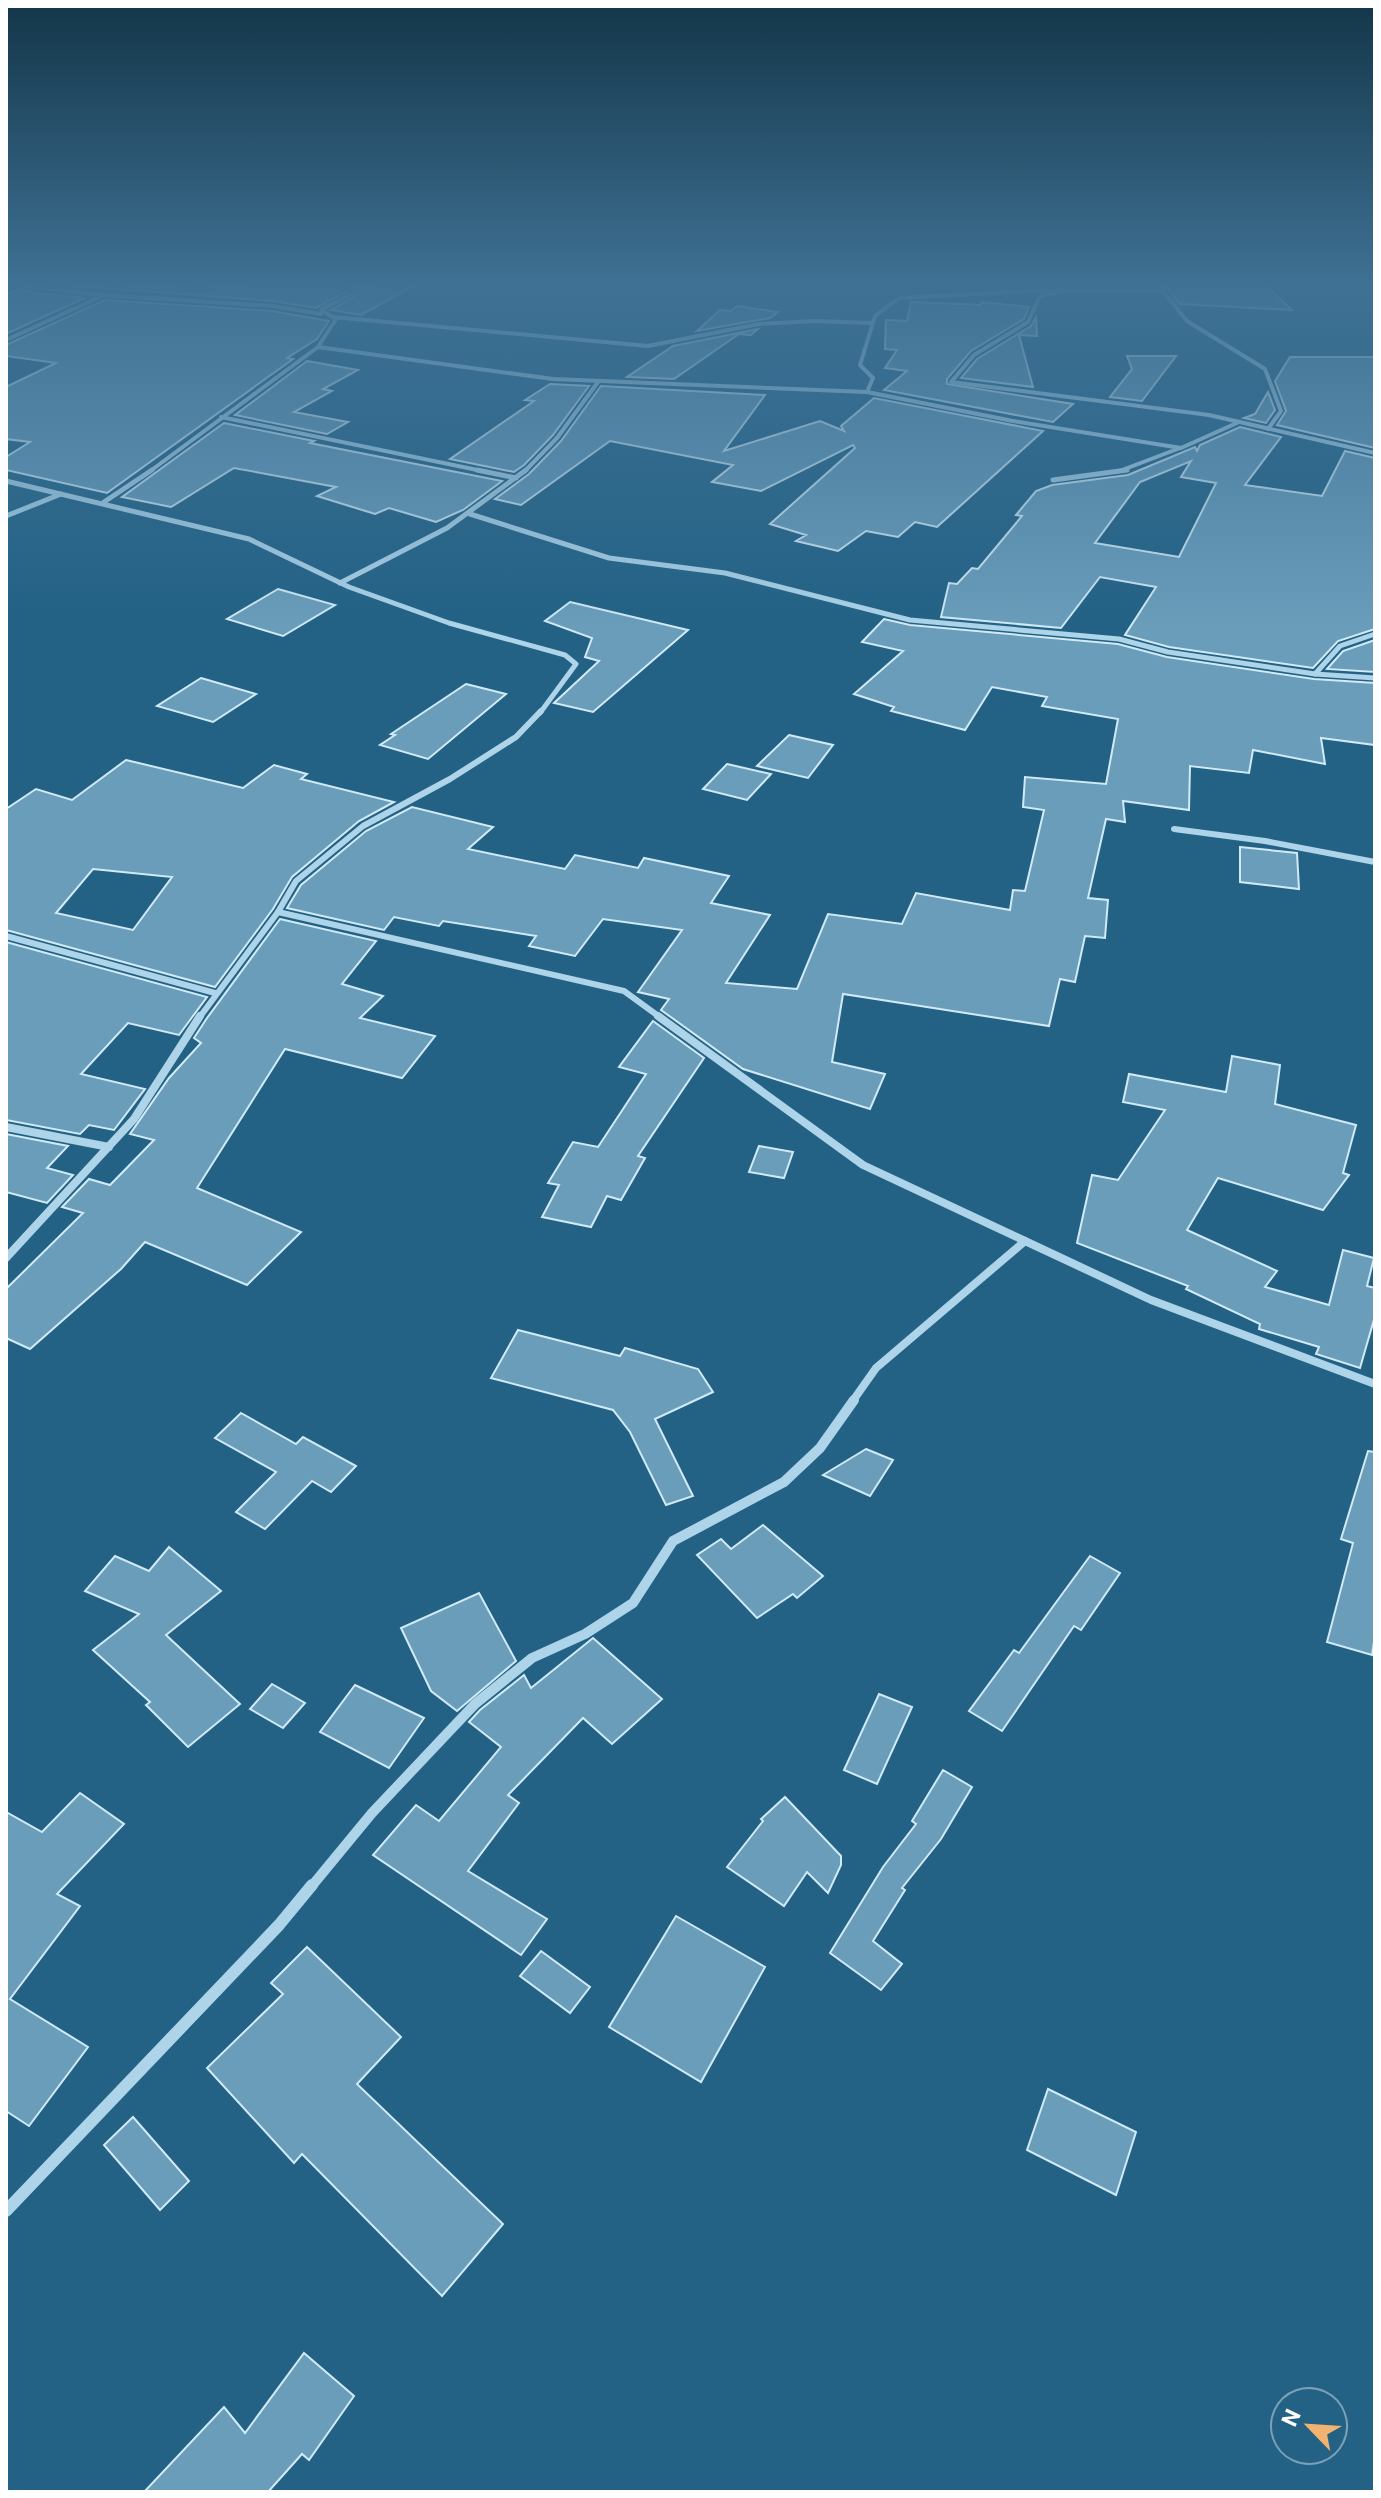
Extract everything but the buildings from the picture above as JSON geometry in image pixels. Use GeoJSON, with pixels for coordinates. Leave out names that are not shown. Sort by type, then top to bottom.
{"type":"FeatureCollection","features":[{"type":"Feature","properties":{"kind":"street"},"geometry":{"type":"LineString","coordinates":[[104,502],[178,454],[249,397]]}},
{"type":"Feature","properties":{"kind":"street"},"geometry":{"type":"LineString","coordinates":[[340,583],[412,548],[470,514],[516,478],[548,447],[587,397]]}},
{"type":"Feature","properties":{"kind":"street"},"geometry":{"type":"LineString","coordinates":[[890,397],[1028,424],[1181,448]]}},
{"type":"Feature","properties":{"kind":"street"},"geometry":{"type":"LineString","coordinates":[[1051,397],[1209,415],[1375,453]]}},
{"type":"Feature","properties":{"kind":"street"},"geometry":{"type":"LineString","coordinates":[[1268,429],[1281,411],[1276,397]]}},
{"type":"Feature","properties":{"kind":"street"},"geometry":{"type":"LineString","coordinates":[[221,417],[516,478]]}},
{"type":"Feature","properties":{"kind":"street"},"geometry":{"type":"LineString","coordinates":[[1053,480],[1124,471],[1239,422]]}},
{"type":"Feature","properties":{"kind":"street"},"geometry":{"type":"LineString","coordinates":[[6,481],[249,539],[340,583],[449,623],[565,655],[576,664],[537,717],[516,737],[450,779],[363,826],[296,881],[278,912],[215,993],[134,1119],[6,1258]]}},
{"type":"Feature","properties":{"kind":"street"},"geometry":{"type":"LineString","coordinates":[[6,516],[62,493]]}},
{"type":"Feature","properties":{"kind":"street"},"geometry":{"type":"LineString","coordinates":[[470,514],[609,558],[725,573],[910,620],[1119,639],[1168,652],[1315,674],[1375,678]]}},
{"type":"Feature","properties":{"kind":"street"},"geometry":{"type":"LineString","coordinates":[[1315,674],[1340,646],[1375,634]]}},
{"type":"Feature","properties":{"kind":"street"},"geometry":{"type":"LineString","coordinates":[[1174,829],[1265,841],[1375,862]]}},
{"type":"Feature","properties":{"kind":"street"},"geometry":{"type":"LineString","coordinates":[[278,912],[624,991],[863,1165],[1151,1300],[1375,1384]]}},
{"type":"Feature","properties":{"kind":"street"},"geometry":{"type":"LineString","coordinates":[[6,936],[215,993]]}},
{"type":"Feature","properties":{"kind":"street"},"geometry":{"type":"LineString","coordinates":[[6,1127],[109,1147]]}},
{"type":"Feature","properties":{"kind":"street"},"geometry":{"type":"LineString","coordinates":[[6,2211],[279,1925],[372,1813],[475,1704],[532,1658],[585,1634],[633,1603],[673,1541],[784,1482],[820,1448],[876,1368],[946,1312],[1025,1241]]}}]}
